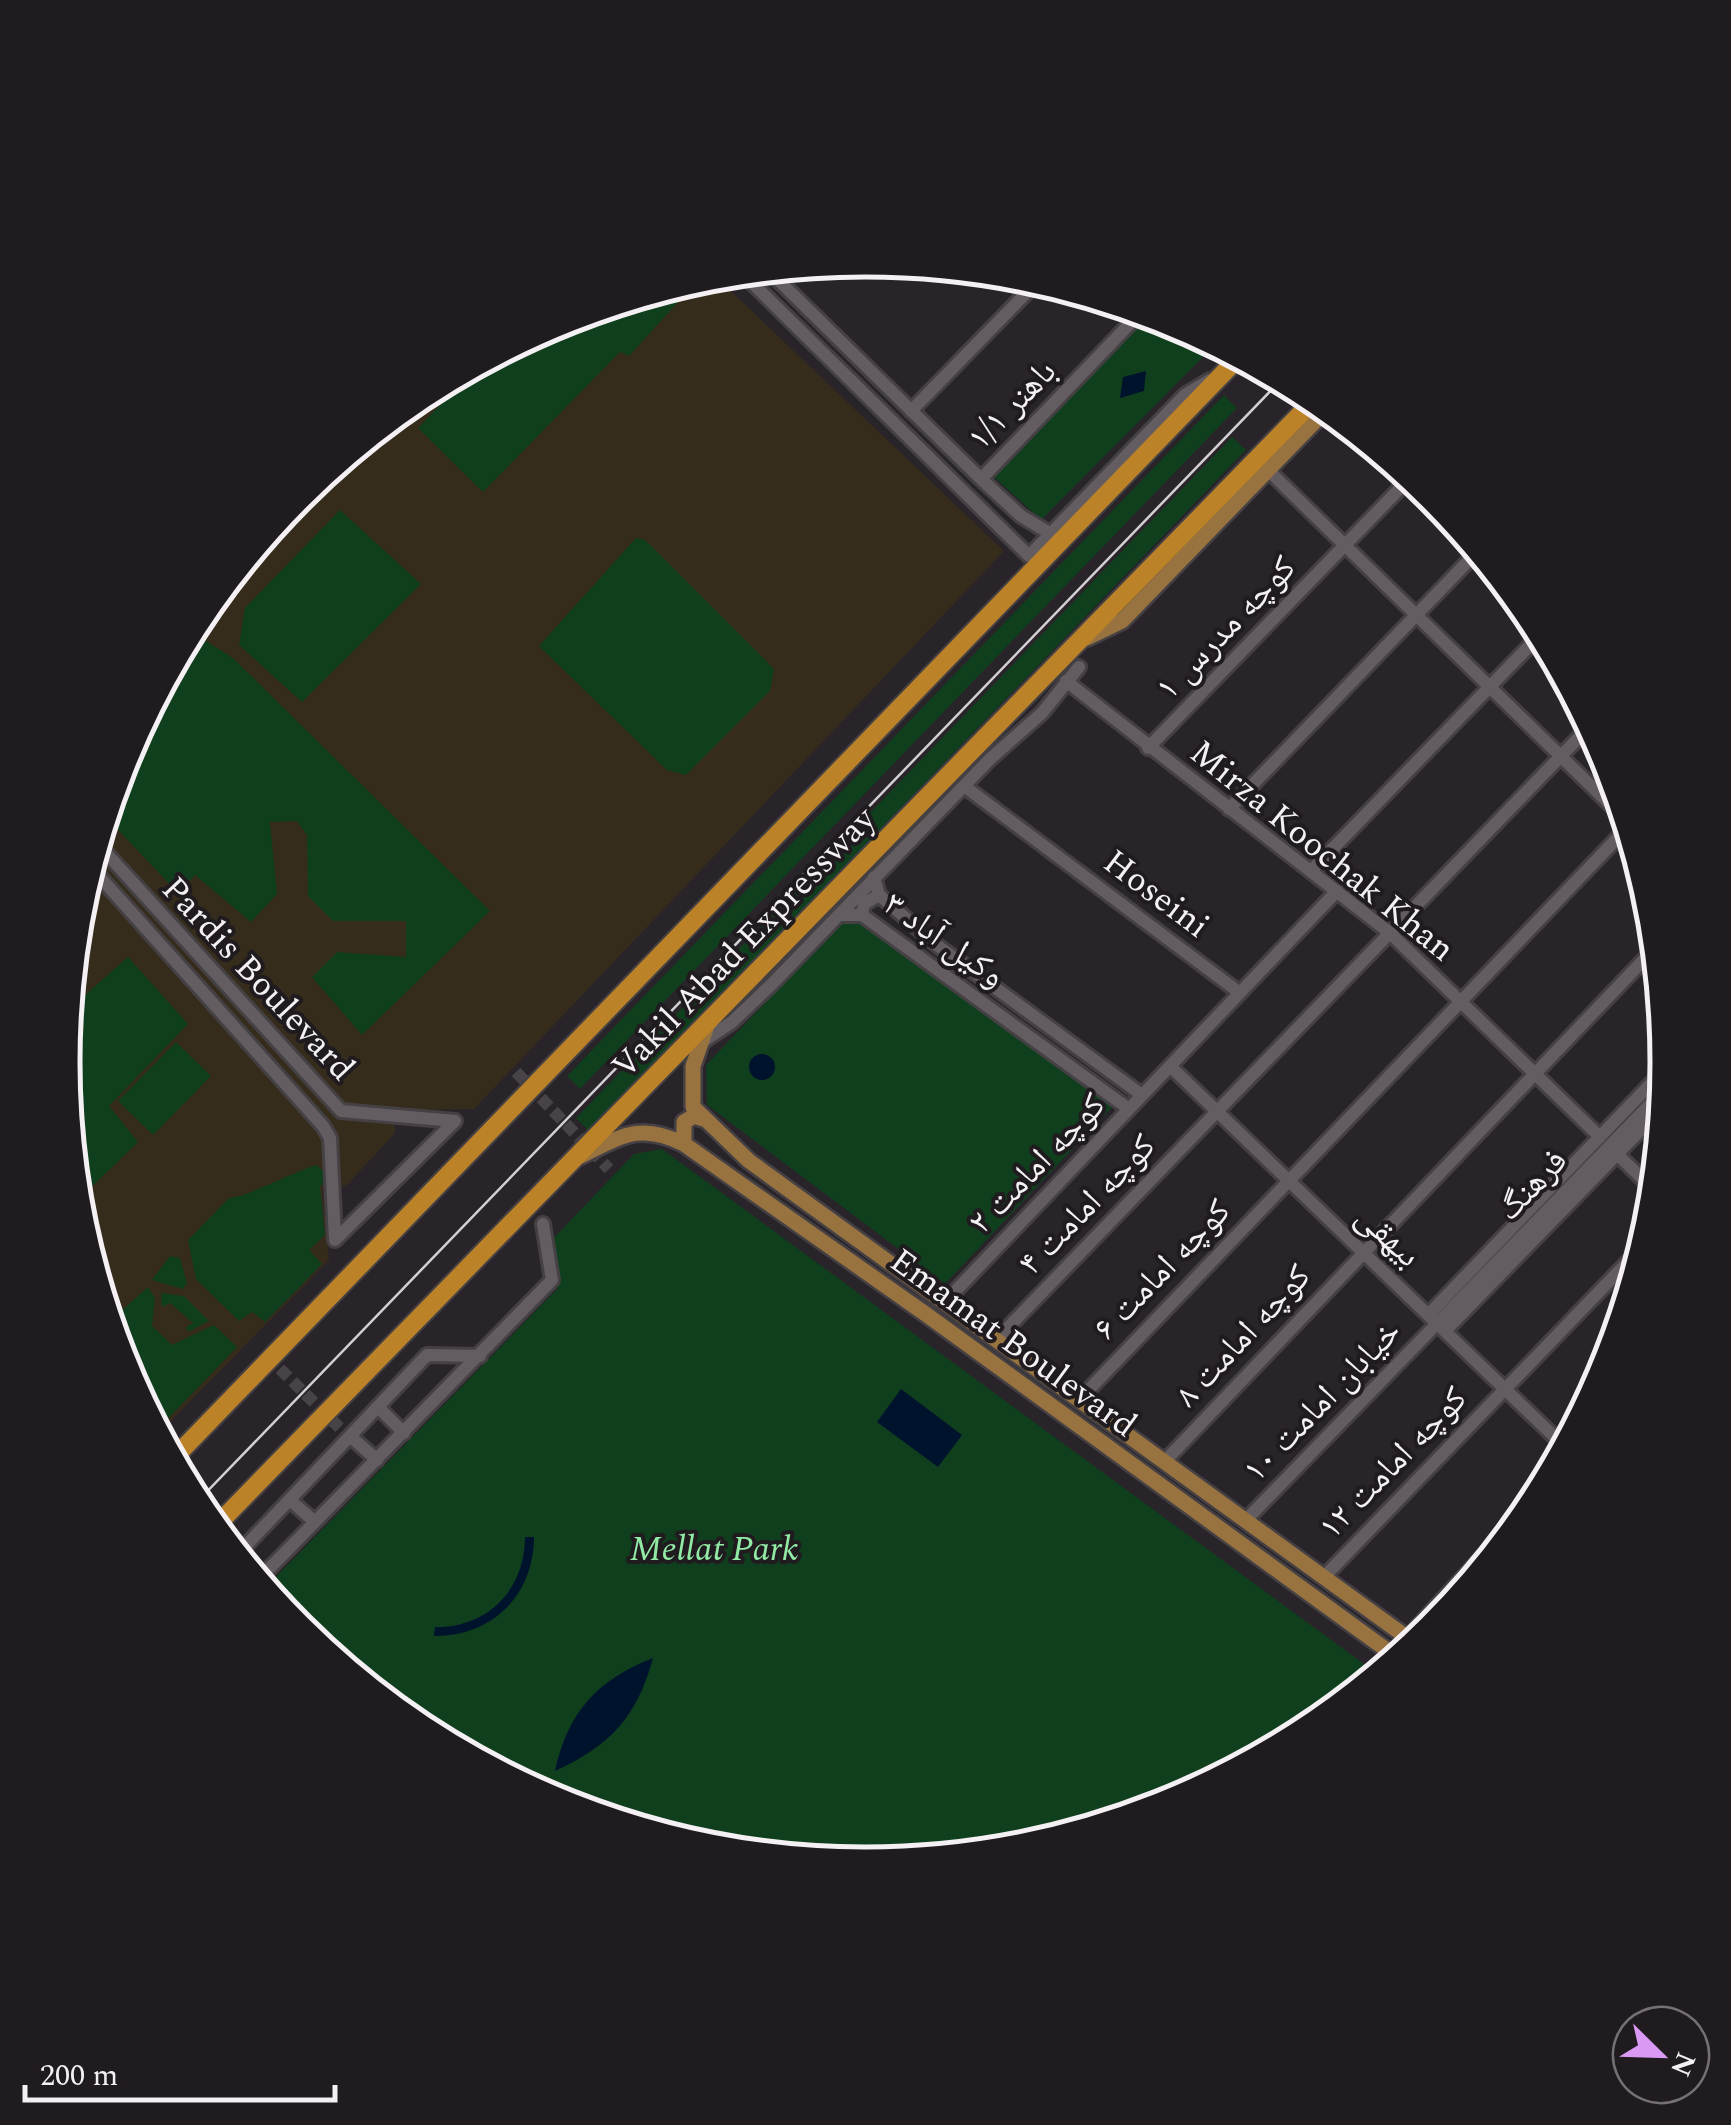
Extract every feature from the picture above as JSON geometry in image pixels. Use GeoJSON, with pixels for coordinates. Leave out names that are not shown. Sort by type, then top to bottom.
{"type":"FeatureCollection","features":[{"type":"Feature","properties":{"kind":"highway","name":"Vakil Abad Expressway"},"geometry":{"type":"LineString","coordinates":[[182,1450],[1229,367]]}},
{"type":"Feature","properties":{"kind":"highway","name":"Vakil Abad Expressway"},"geometry":{"type":"LineString","coordinates":[[225,1517],[1304,410]]}},
{"type":"Feature","properties":{"kind":"highway"},"geometry":{"type":"LineString","coordinates":[[1092,492],[1112,490]]}},
{"type":"Feature","properties":{"kind":"main road"},"geometry":{"type":"LineString","coordinates":[[1083,639],[1122,621],[1317,420]]}},
{"type":"Feature","properties":{"kind":"main road"},"geometry":{"type":"LineString","coordinates":[[704,1119],[693,1107],[690,1091],[698,1045],[708,1024]]}},
{"type":"Feature","properties":{"kind":"main road"},"geometry":{"type":"LineString","coordinates":[[684,1144],[684,1122],[694,1116],[704,1119]]}},
{"type":"Feature","properties":{"kind":"main road","name":"Emamat Boulevard"},"geometry":{"type":"LineString","coordinates":[[704,1119],[750,1161],[1403,1635]]}},
{"type":"Feature","properties":{"kind":"main road","name":"Emamat Boulevard"},"geometry":{"type":"LineString","coordinates":[[578,1158],[626,1134],[642,1131],[662,1133],[684,1144],[737,1178],[1386,1650]]}},
{"type":"Feature","properties":{"kind":"street"},"geometry":{"type":"LineString","coordinates":[[781,282],[981,480],[1021,516],[1051,534]]}},
{"type":"Feature","properties":{"kind":"street"},"geometry":{"type":"LineString","coordinates":[[755,285],[1029,556],[1185,395],[1226,371]]}},
{"type":"Feature","properties":{"kind":"street"},"geometry":{"type":"LineString","coordinates":[[911,411],[1026,294]]}},
{"type":"Feature","properties":{"kind":"street","name":"باهنر ۱/۱"},"geometry":{"type":"LineString","coordinates":[[981,480],[1130,324]]}},
{"type":"Feature","properties":{"kind":"street"},"geometry":{"type":"LineString","coordinates":[[856,384],[870,370]]}},
{"type":"Feature","properties":{"kind":"street"},"geometry":{"type":"LineString","coordinates":[[1268,471],[1606,802]]}},
{"type":"Feature","properties":{"kind":"street","name":"کوچه مدرس ۱"},"geometry":{"type":"LineString","coordinates":[[1148,748],[1400,488]]}},
{"type":"Feature","properties":{"kind":"street"},"geometry":{"type":"LineString","coordinates":[[1008,532],[1019,525],[1021,516]]}},
{"type":"Feature","properties":{"kind":"street"},"geometry":{"type":"LineString","coordinates":[[1229,809],[1469,560]]}},
{"type":"Feature","properties":{"kind":"street"},"geometry":{"type":"LineString","coordinates":[[1312,871],[1531,645]]}},
{"type":"Feature","properties":{"kind":"street"},"geometry":{"type":"LineString","coordinates":[[698,1045],[732,1022],[964,786],[1042,713],[1079,666]]}},
{"type":"Feature","properties":{"kind":"street","name":"Mirza Koochak Khan"},"geometry":{"type":"LineString","coordinates":[[1066,681],[1390,933],[1600,1137]]}},
{"type":"Feature","properties":{"kind":"street","name":"کوچه امامت ۴"},"geometry":{"type":"LineString","coordinates":[[997,1339],[1580,736]]}},
{"type":"Feature","properties":{"kind":"street","name":"Hoseini"},"geometry":{"type":"LineString","coordinates":[[964,786],[1240,993]]}},
{"type":"Feature","properties":{"kind":"street","name":"کوچه امامت ۶"},"geometry":{"type":"LineString","coordinates":[[1078,1400],[1617,836]]}},
{"type":"Feature","properties":{"kind":"street","name":"Pardis Boulevard"},"geometry":{"type":"LineString","coordinates":[[102,879],[323,1126],[330,1138],[336,1240],[455,1121],[341,1112],[108,855]]}},
{"type":"Feature","properties":{"kind":"street"},"geometry":{"type":"LineString","coordinates":[[874,877],[879,895],[938,946],[1142,1095]]}},
{"type":"Feature","properties":{"kind":"street","name":"کوچه امامت ۲"},"geometry":{"type":"LineString","coordinates":[[946,1302],[1337,890]]}},
{"type":"Feature","properties":{"kind":"street"},"geometry":{"type":"LineString","coordinates":[[862,916],[864,904],[879,895]]}},
{"type":"Feature","properties":{"kind":"street","name":"۳ وکیل آباد"},"geometry":{"type":"LineString","coordinates":[[839,915],[862,916],[1013,1024]]}},
{"type":"Feature","properties":{"kind":"street","name":"کوچه امامت ۸"},"geometry":{"type":"LineString","coordinates":[[1166,1460],[1644,960]]}},
{"type":"Feature","properties":{"kind":"street"},"geometry":{"type":"LineString","coordinates":[[1025,1010],[1013,1024],[1130,1109]]}},
{"type":"Feature","properties":{"kind":"street","name":"بیهقی"},"geometry":{"type":"LineString","coordinates":[[1170,1066],[1555,1438]]}},
{"type":"Feature","properties":{"kind":"street"},"geometry":{"type":"LineString","coordinates":[[1438,1322],[1650,1085]]}},
{"type":"Feature","properties":{"kind":"street","name":"فرهنگ"},"geometry":{"type":"LineString","coordinates":[[1438,1322],[1649,1105]]}},
{"type":"Feature","properties":{"kind":"street"},"geometry":{"type":"LineString","coordinates":[[1438,1322],[1648,1123]]}},
{"type":"Feature","properties":{"kind":"street"},"geometry":{"type":"LineString","coordinates":[[1618,1155],[1642,1178]]}},
{"type":"Feature","properties":{"kind":"street"},"geometry":{"type":"LineString","coordinates":[[266,1569],[552,1280],[542,1224]]}},
{"type":"Feature","properties":{"kind":"street","name":"کوچه امامت ۱۲"},"geometry":{"type":"LineString","coordinates":[[1324,1578],[1624,1265]]}},
{"type":"Feature","properties":{"kind":"street","name":"خیابان امامت ۱۰"},"geometry":{"type":"LineString","coordinates":[[1246,1520],[1438,1322]]}},
{"type":"Feature","properties":{"kind":"street"},"geometry":{"type":"LineString","coordinates":[[246,1546],[427,1355],[480,1356]]}},
{"type":"Feature","properties":{"kind":"street"},"geometry":{"type":"LineString","coordinates":[[378,1407],[404,1433]]}},
{"type":"Feature","properties":{"kind":"street"},"geometry":{"type":"LineString","coordinates":[[350,1436],[376,1460]]}},
{"type":"Feature","properties":{"kind":"street"},"geometry":{"type":"LineString","coordinates":[[290,1500],[315,1522]]}},
{"type":"Feature","properties":{"kind":"shaded area"},"geometry":{"type":"Polygon","coordinates":[[[729,289],[1004,551],[474,1109],[394,1110],[395,1133],[347,1185],[322,1188],[329,1260],[168,1424],[140,1363],[107,1266],[95,1216],[82,1114],[82,1011],[95,909],[122,810],[140,762],[185,670],[242,584],[310,507],[387,439],[473,382],[565,337],[662,304],[729,289]]]}},
{"type":"Feature","properties":{"kind":"green space"},"geometry":{"type":"Polygon","coordinates":[[[680,300],[629,356],[620,352],[483,492],[418,428],[447,398],[518,358],[613,319],[680,300]]]}},
{"type":"Feature","properties":{"kind":"green space"},"geometry":{"type":"Polygon","coordinates":[[[1138,326],[1205,355],[1041,520],[992,475],[1138,326]]]}},
{"type":"Feature","properties":{"kind":"green space"},"geometry":{"type":"Polygon","coordinates":[[[1224,395],[1237,408],[580,1089],[567,1076],[1224,395]]]}},
{"type":"Feature","properties":{"kind":"green space"},"geometry":{"type":"Polygon","coordinates":[[[1232,437],[1246,450],[589,1131],[576,1118],[1232,437]]]}},
{"type":"Feature","properties":{"kind":"green space"},"geometry":{"type":"Polygon","coordinates":[[[340,510],[421,584],[302,702],[239,645],[245,608],[340,510]]]}},
{"type":"Feature","properties":{"kind":"green space"},"geometry":{"type":"Polygon","coordinates":[[[636,538],[645,540],[774,669],[770,691],[686,775],[667,770],[539,646],[636,538]]]}},
{"type":"Feature","properties":{"kind":"green space"},"geometry":{"type":"Polygon","coordinates":[[[204,640],[233,658],[490,911],[362,1035],[312,977],[337,952],[406,957],[406,921],[333,921],[308,896],[307,835],[297,821],[270,822],[277,894],[251,922],[195,875],[178,893],[116,828],[161,715],[204,640]]]}},
{"type":"Feature","properties":{"kind":"green space"},"geometry":{"type":"Polygon","coordinates":[[[851,913],[1113,1106],[945,1284],[707,1105],[706,1065],[851,913]]]}},
{"type":"Feature","properties":{"kind":"green space"},"geometry":{"type":"Polygon","coordinates":[[[128,957],[188,1024],[109,1106],[138,1142],[91,1188],[80,1063],[83,996],[128,957]]]}},
{"type":"Feature","properties":{"kind":"green space"},"geometry":{"type":"Polygon","coordinates":[[[176,1042],[211,1076],[153,1135],[118,1101],[176,1042]]]}},
{"type":"Feature","properties":{"kind":"green space","name":"Mellat Park"},"geometry":{"type":"Polygon","coordinates":[[[662,1149],[1367,1666],[1302,1716],[1258,1743],[1166,1788],[1069,1821],[1019,1833],[917,1846],[866,1848],[763,1841],[662,1821],[565,1788],[518,1767],[429,1716],[348,1653],[274,1579],[558,1288],[547,1245],[634,1154],[662,1149]]]}},
{"type":"Feature","properties":{"kind":"green space"},"geometry":{"type":"Polygon","coordinates":[[[316,1165],[327,1174],[327,1183],[320,1186],[325,1235],[309,1250],[322,1264],[265,1322],[252,1312],[239,1321],[196,1279],[188,1240],[229,1198],[316,1165]]]}},
{"type":"Feature","properties":{"kind":"green space"},"geometry":{"type":"Polygon","coordinates":[[[170,1256],[180,1258],[187,1283],[183,1289],[152,1280],[170,1256]]]}},
{"type":"Feature","properties":{"kind":"green space"},"geometry":{"type":"Polygon","coordinates":[[[148,1287],[155,1298],[152,1326],[172,1345],[214,1325],[237,1347],[166,1420],[121,1311],[148,1287]]]}},
{"type":"Feature","properties":{"kind":"green space"},"geometry":{"type":"Polygon","coordinates":[[[161,1293],[184,1296],[209,1321],[188,1332],[186,1327],[193,1323],[170,1303],[162,1307],[161,1293]]]}},
{"type":"Feature","properties":{"kind":"water"},"geometry":{"type":"Polygon","coordinates":[[[1146,371],[1144,391],[1120,398],[1123,377],[1146,371]]]}},
{"type":"Feature","properties":{"kind":"water"},"geometry":{"type":"Polygon","coordinates":[[[762,1054],[771,1058],[775,1067],[771,1076],[762,1080],[753,1076],[749,1067],[753,1058],[762,1054]]]}},
{"type":"Feature","properties":{"kind":"water"},"geometry":{"type":"Polygon","coordinates":[[[901,1389],[962,1435],[938,1467],[877,1422],[901,1389]]]}},
{"type":"Feature","properties":{"kind":"water"},"geometry":{"type":"Polygon","coordinates":[[[525,1537],[534,1537],[527,1577],[506,1609],[474,1629],[434,1636],[435,1627],[471,1621],[500,1602],[518,1574],[525,1537]]]}},
{"type":"Feature","properties":{"kind":"water"},"geometry":{"type":"Polygon","coordinates":[[[653,1658],[639,1697],[619,1727],[591,1751],[555,1771],[568,1732],[588,1701],[616,1677],[653,1658]]]}},
{"type":"Feature","properties":{"kind":"tunnel"},"geometry":{"type":"LineString","coordinates":[[516,1072],[609,1169]]}},
{"type":"Feature","properties":{"kind":"tunnel"},"geometry":{"type":"LineString","coordinates":[[267,1356],[347,1435]]}},
{"type":"Feature","properties":{"kind":"tram line"},"geometry":{"type":"LineString","coordinates":[[207,1491],[1271,390]]}}]}
